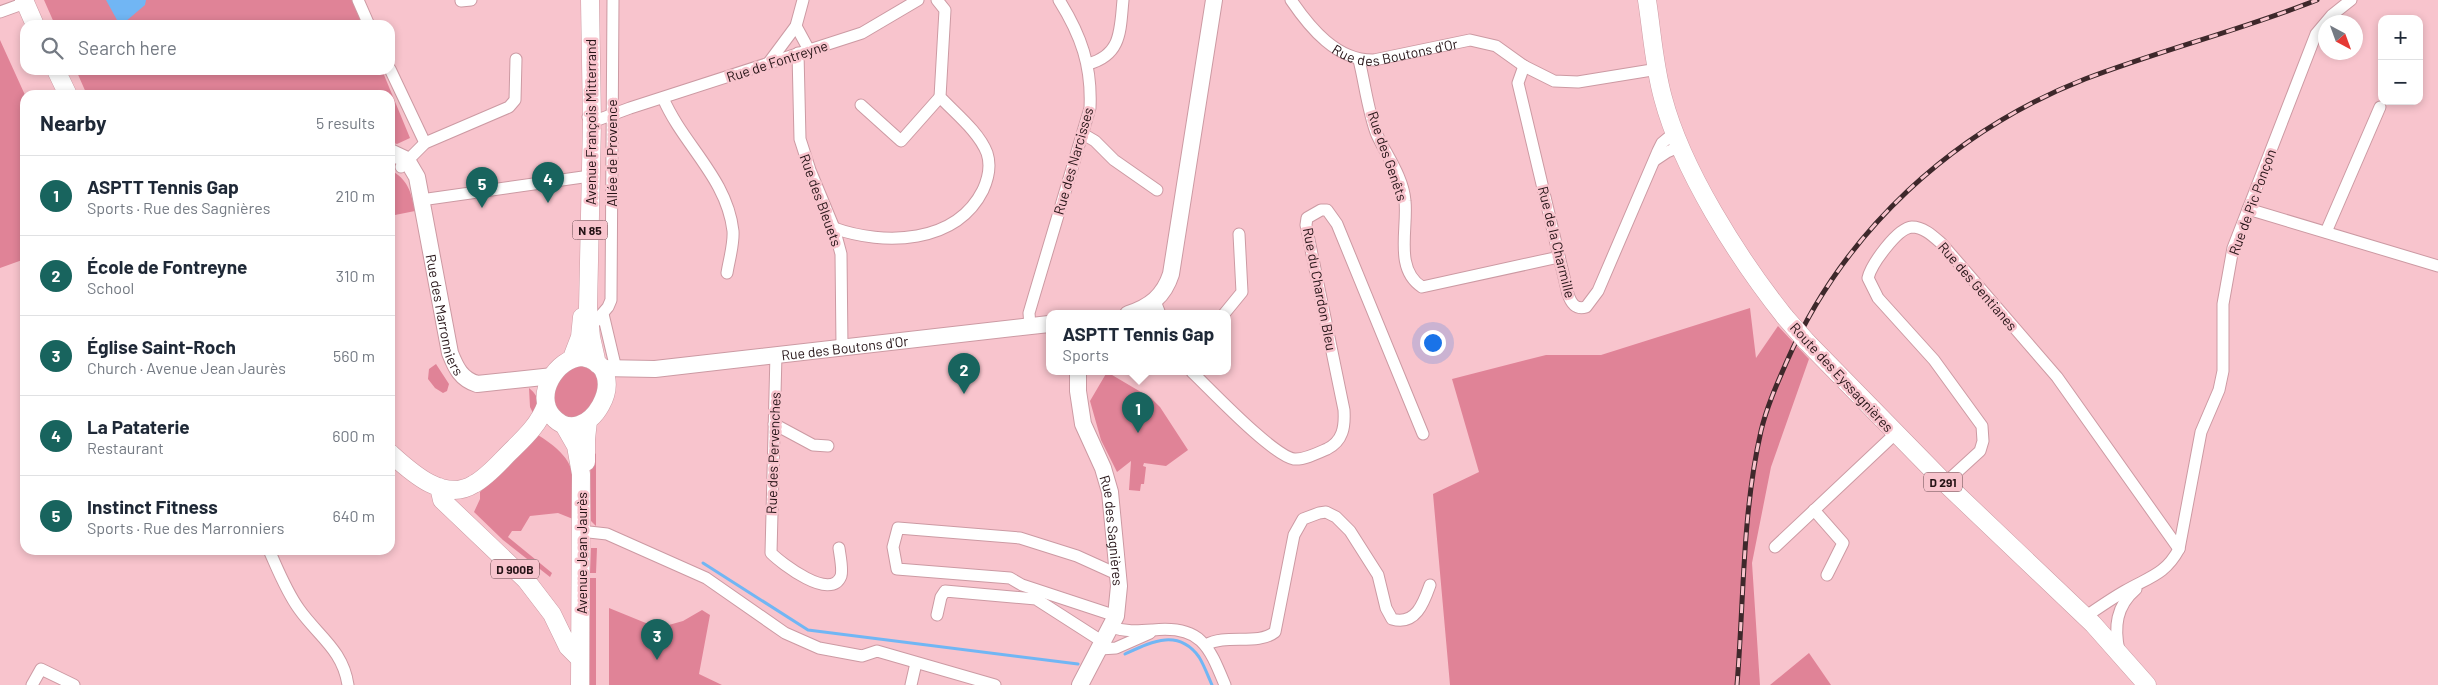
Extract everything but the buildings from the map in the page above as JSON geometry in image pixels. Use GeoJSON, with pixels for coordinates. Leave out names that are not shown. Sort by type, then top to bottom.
{"type":"FeatureCollection","features":[{"type":"Feature","properties":{"kind":"main road","name":"Avenue François Mitterrand"},"geometry":{"type":"LineString","coordinates":[[572,358],[582,326],[583,177],[595,110],[583,0]]}},
{"type":"Feature","properties":{"kind":"main road","name":"Avenue François Mitterrand"},"geometry":{"type":"LineString","coordinates":[[590,0],[595,110],[590,328],[593,350],[605,367]]}},
{"type":"Feature","properties":{"kind":"main road"},"geometry":{"type":"LineString","coordinates":[[1157,308],[1167,285],[1174,256],[1214,0]]}},
{"type":"Feature","properties":{"kind":"main road","name":"Route des Eyssagnières"},"geometry":{"type":"LineString","coordinates":[[1647,0],[1662,96],[1678,140],[1728,236],[1753,275],[1806,341],[1895,434],[2091,623],[2147,685]]}},
{"type":"Feature","properties":{"kind":"main road"},"geometry":{"type":"LineString","coordinates":[[25,2],[33,20]]}},
{"type":"Feature","properties":{"kind":"main road"},"geometry":{"type":"LineString","coordinates":[[58,75],[66,90]]}},
{"type":"Feature","properties":{"kind":"main road","name":"Rue des Marronniers"},"geometry":{"type":"LineString","coordinates":[[400,162],[420,195],[450,353],[455,365],[466,381],[477,384],[521,381],[553,376]]}},
{"type":"Feature","properties":{"kind":"main road","name":"Rue des Boutons d'Or"},"geometry":{"type":"LineString","coordinates":[[605,367],[640,370],[1046,324]]}},
{"type":"Feature","properties":{"kind":"main road"},"geometry":{"type":"LineString","coordinates":[[438,487],[460,489],[474,484],[524,438],[543,413],[553,376],[560,365],[572,358],[586,358],[605,367],[606,390],[597,412],[588,422],[576,426],[562,424],[539,430],[524,438]]}},
{"type":"Feature","properties":{"kind":"main road","name":"Rue des Boutons d'Or"},"geometry":{"type":"LineString","coordinates":[[606,390],[619,380],[640,370]]}},
{"type":"Feature","properties":{"kind":"main road","name":"Rue des Sagnières"},"geometry":{"type":"LineString","coordinates":[[1078,375],[1078,391],[1083,424],[1104,468],[1110,492],[1119,575],[1119,599],[1113,621],[1080,685]]}},
{"type":"Feature","properties":{"kind":"main road"},"geometry":{"type":"LineString","coordinates":[[521,381],[533,386],[546,402],[552,416],[562,424]]}},
{"type":"Feature","properties":{"kind":"main road","name":"Avenue Jean Jaurès"},"geometry":{"type":"LineString","coordinates":[[580,685],[588,422]]}},
{"type":"Feature","properties":{"kind":"main road","name":"Avenue Jean Jaurès"},"geometry":{"type":"LineString","coordinates":[[562,424],[579,456],[581,474],[587,685]]}},
{"type":"Feature","properties":{"kind":"main road","name":"D 900B"},"geometry":{"type":"LineString","coordinates":[[395,457],[420,477],[438,487],[442,500],[535,590],[552,614],[568,647],[580,659]]}},
{"type":"Feature","properties":{"kind":"street"},"geometry":{"type":"LineString","coordinates":[[358,0],[366,20]]}},
{"type":"Feature","properties":{"kind":"street","name":"Allée de Provence"},"geometry":{"type":"LineString","coordinates":[[590,328],[603,314],[611,300],[595,110],[613,0]]}},
{"type":"Feature","properties":{"kind":"street"},"geometry":{"type":"LineString","coordinates":[[769,62],[796,26],[803,0]]}},
{"type":"Feature","properties":{"kind":"street","name":"Rue de Fontreyne"},"geometry":{"type":"LineString","coordinates":[[595,110],[630,108],[769,62],[862,34],[918,0]]}},
{"type":"Feature","properties":{"kind":"street"},"geometry":{"type":"LineString","coordinates":[[861,104],[898,145],[940,97],[945,10],[937,0]]}},
{"type":"Feature","properties":{"kind":"street","name":"Rue des Narcisses"},"geometry":{"type":"LineString","coordinates":[[1030,326],[1029,313],[1090,108],[1091,89],[1088,64],[1079,36],[1059,0]]}},
{"type":"Feature","properties":{"kind":"street"},"geometry":{"type":"LineString","coordinates":[[1088,64],[1100,60],[1112,51],[1117,42],[1123,0]]}},
{"type":"Feature","properties":{"kind":"street","name":"Rue des Boutons d'Or"},"geometry":{"type":"LineString","coordinates":[[1291,0],[1324,39],[1346,55],[1360,60],[1374,60],[1470,40],[1496,46],[1524,66],[1554,81],[1566,82],[1658,69]]}},
{"type":"Feature","properties":{"kind":"street","name":"Rue de Pic Ponçon"},"geometry":{"type":"LineString","coordinates":[[2091,623],[2105,603],[2142,584],[2171,564],[2179,549],[2201,432],[2219,390],[2223,371],[2223,304],[2225,283],[2233,248],[2316,34],[2332,15],[2352,0]]}},
{"type":"Feature","properties":{"kind":"street"},"geometry":{"type":"LineString","coordinates":[[2,14],[25,2]]}},
{"type":"Feature","properties":{"kind":"street"},"geometry":{"type":"LineString","coordinates":[[796,26],[803,52]]}},
{"type":"Feature","properties":{"kind":"street","name":"Rue des Bleuets"},"geometry":{"type":"LineString","coordinates":[[803,52],[800,139],[810,170],[834,228],[841,254],[842,346]]}},
{"type":"Feature","properties":{"kind":"street"},"geometry":{"type":"LineString","coordinates":[[400,162],[425,143],[509,107],[514,100],[516,59]]}},
{"type":"Feature","properties":{"kind":"street","name":"Rue des Genêts"},"geometry":{"type":"LineString","coordinates":[[1360,60],[1377,134],[1392,160],[1406,199],[1402,237],[1410,274],[1416,283],[1422,288],[1559,257]]}},
{"type":"Feature","properties":{"kind":"street","name":"Rue de la Charmille"},"geometry":{"type":"LineString","coordinates":[[1524,66],[1518,83],[1570,302],[1581,309],[1586,307],[1598,290],[1662,144],[1678,140]]}},
{"type":"Feature","properties":{"kind":"street"},"geometry":{"type":"LineString","coordinates":[[393,75],[425,143]]}},
{"type":"Feature","properties":{"kind":"street"},"geometry":{"type":"LineString","coordinates":[[834,228],[868,238],[898,239],[924,234],[945,226],[971,208],[987,181],[989,167],[986,152],[975,134],[940,97]]}},
{"type":"Feature","properties":{"kind":"street"},"geometry":{"type":"LineString","coordinates":[[663,98],[685,136],[713,174],[723,194],[733,232],[727,273]]}},
{"type":"Feature","properties":{"kind":"street"},"geometry":{"type":"LineString","coordinates":[[2326,232],[2380,107]]}},
{"type":"Feature","properties":{"kind":"street"},"geometry":{"type":"LineString","coordinates":[[1083,134],[1095,141],[1114,160],[1157,190]]}},
{"type":"Feature","properties":{"kind":"street"},"geometry":{"type":"LineString","coordinates":[[420,195],[583,177]]}},
{"type":"Feature","properties":{"kind":"street"},"geometry":{"type":"LineString","coordinates":[[2248,209],[2438,266]]}},
{"type":"Feature","properties":{"kind":"street","name":"Rue du Chardon Bleu"},"geometry":{"type":"LineString","coordinates":[[1195,375],[1269,444],[1284,455],[1294,459],[1304,458],[1336,443],[1344,430],[1344,410],[1306,225],[1307,218],[1314,213],[1327,210],[1337,224],[1423,434]]}},
{"type":"Feature","properties":{"kind":"street","name":"Rue des Gentianes"},"geometry":{"type":"LineString","coordinates":[[1945,483],[1980,451],[1983,441],[1982,426],[1934,360],[1878,298],[1868,278],[1876,261],[1900,233],[1910,227],[1920,228],[1942,244],[2057,377],[2179,549]]}},
{"type":"Feature","properties":{"kind":"street"},"geometry":{"type":"LineString","coordinates":[[1227,310],[1242,292],[1239,234]]}},
{"type":"Feature","properties":{"kind":"street"},"geometry":{"type":"LineString","coordinates":[[603,314],[605,367]]}},
{"type":"Feature","properties":{"kind":"street","name":"Rue des Pervenches"},"geometry":{"type":"LineString","coordinates":[[776,354],[771,553],[813,582],[829,584],[836,582],[841,575],[839,548]]}},
{"type":"Feature","properties":{"kind":"street"},"geometry":{"type":"LineString","coordinates":[[774,424],[813,445],[828,446]]}},
{"type":"Feature","properties":{"kind":"street"},"geometry":{"type":"LineString","coordinates":[[1775,548],[1895,434]]}},
{"type":"Feature","properties":{"kind":"street"},"geometry":{"type":"LineString","coordinates":[[1814,510],[1843,543],[1828,575]]}},
{"type":"Feature","properties":{"kind":"street"},"geometry":{"type":"LineString","coordinates":[[1206,645],[1228,639],[1267,637],[1275,632],[1294,535],[1303,520],[1319,512],[1326,512],[1336,517],[1350,531],[1378,575],[1386,608],[1392,619],[1404,620],[1417,613],[1430,585]]}},
{"type":"Feature","properties":{"kind":"street"},"geometry":{"type":"LineString","coordinates":[[1119,575],[1077,556],[1020,538],[898,528],[893,547],[897,569],[1010,578],[1022,585],[1113,621],[1133,632],[1156,630],[1187,631],[1206,645],[1214,658],[1225,685]]}},
{"type":"Feature","properties":{"kind":"street"},"geometry":{"type":"LineString","coordinates":[[584,531],[607,534],[706,578],[785,633],[819,648],[862,656],[877,652],[995,685]]}},
{"type":"Feature","properties":{"kind":"street"},"geometry":{"type":"LineString","coordinates":[[272,555],[298,608],[340,658],[345,669],[348,685]]}},
{"type":"Feature","properties":{"kind":"street","name":"Rue de Pic Ponçon"},"geometry":{"type":"LineString","coordinates":[[2119,653],[2116,634],[2117,618],[2122,603],[2142,584]]}},
{"type":"Feature","properties":{"kind":"street"},"geometry":{"type":"LineString","coordinates":[[937,615],[941,597],[945,591],[1021,596],[1036,599],[1102,645],[1116,648],[1156,630]]}},
{"type":"Feature","properties":{"kind":"street"},"geometry":{"type":"LineString","coordinates":[[2091,623],[2108,627],[2117,618],[2112,608],[2105,603]]}},
{"type":"Feature","properties":{"kind":"street"},"geometry":{"type":"LineString","coordinates":[[911,685],[916,663]]}},
{"type":"Feature","properties":{"kind":"street"},"geometry":{"type":"LineString","coordinates":[[32,685],[41,669],[74,685]]}},
{"type":"Feature","properties":{"kind":"shaded area"},"geometry":{"type":"Polygon","coordinates":[[[44,0],[353,0],[361,20],[53,20],[44,0]]]}},
{"type":"Feature","properties":{"kind":"shaded area"},"geometry":{"type":"Polygon","coordinates":[[[0,40],[23,90],[20,90],[20,261],[0,268],[0,40]]]}},
{"type":"Feature","properties":{"kind":"shaded area"},"geometry":{"type":"Polygon","coordinates":[[[78,75],[384,75],[390,90],[85,90],[78,75]]]}},
{"type":"Feature","properties":{"kind":"shaded area"},"geometry":{"type":"Polygon","coordinates":[[[395,102],[410,138],[395,143],[395,102]]]}},
{"type":"Feature","properties":{"kind":"shaded area"},"geometry":{"type":"Polygon","coordinates":[[[395,173],[408,187],[415,211],[395,215],[395,173]]]}},
{"type":"Feature","properties":{"kind":"shaded area"},"geometry":{"type":"Polygon","coordinates":[[[1750,308],[1756,358],[1778,326],[1809,359],[1771,467],[1752,563],[1760,685],[1450,685],[1433,494],[1479,472],[1452,379],[1546,355],[1601,355],[1750,308]]]}},
{"type":"Feature","properties":{"kind":"shaded area"},"geometry":{"type":"Polygon","coordinates":[[[436,364],[449,384],[447,391],[443,393],[435,388],[428,379],[429,369],[436,364]]]}},
{"type":"Feature","properties":{"kind":"shaded area"},"geometry":{"type":"Polygon","coordinates":[[[580,364],[596,373],[599,393],[585,415],[568,419],[558,413],[554,389],[556,383],[565,373],[580,364]]]}},
{"type":"Feature","properties":{"kind":"shaded area"},"geometry":{"type":"Polygon","coordinates":[[[1105,375],[1112,375],[1151,398],[1160,407],[1188,450],[1166,466],[1144,463],[1143,466],[1146,467],[1144,484],[1141,484],[1140,491],[1129,490],[1131,461],[1117,472],[1101,440],[1090,401],[1105,375]]]}},
{"type":"Feature","properties":{"kind":"shaded area"},"geometry":{"type":"Polygon","coordinates":[[[529,388],[535,394],[538,401],[535,417],[530,407],[529,388]]]}},
{"type":"Feature","properties":{"kind":"shaded area"},"geometry":{"type":"Polygon","coordinates":[[[538,435],[561,453],[568,461],[572,470],[574,480],[573,519],[558,513],[530,516],[521,531],[512,531],[508,537],[552,573],[550,577],[503,540],[474,512],[480,499],[480,492],[509,461],[538,435]]]}},
{"type":"Feature","properties":{"kind":"shaded area"},"geometry":{"type":"Polygon","coordinates":[[[590,450],[596,454],[596,526],[591,521],[590,450]]]}},
{"type":"Feature","properties":{"kind":"shaded area"},"geometry":{"type":"Polygon","coordinates":[[[591,548],[597,548],[596,573],[590,573],[591,548]]]}},
{"type":"Feature","properties":{"kind":"shaded area"},"geometry":{"type":"Polygon","coordinates":[[[590,578],[596,578],[596,685],[590,685],[590,578]]]}},
{"type":"Feature","properties":{"kind":"shaded area"},"geometry":{"type":"Polygon","coordinates":[[[609,608],[658,628],[683,621],[702,610],[710,615],[699,674],[722,685],[609,685],[609,608]]]}},
{"type":"Feature","properties":{"kind":"shaded area"},"geometry":{"type":"Polygon","coordinates":[[[1809,653],[1831,685],[1770,685],[1809,653]]]}},
{"type":"Feature","properties":{"kind":"water"},"geometry":{"type":"Polygon","coordinates":[[[106,0],[146,0],[145,5],[127,20],[117,20],[106,0]]]}},
{"type":"Feature","properties":{"kind":"waterway"},"geometry":{"type":"LineString","coordinates":[[703,563],[808,630],[1078,664]]}},
{"type":"Feature","properties":{"kind":"waterway"},"geometry":{"type":"LineString","coordinates":[[1125,654],[1145,645],[1164,640],[1182,643],[1191,648],[1199,657],[1212,685]]}},
{"type":"Feature","properties":{"kind":"railway"},"geometry":{"type":"LineString","coordinates":[[1737,685],[1744,557],[1750,494],[1763,422],[1772,395],[1787,361],[1811,314],[1839,269],[1872,228],[1908,191],[1948,157],[1991,127],[2037,101],[2085,79],[2317,0]]}},
{"type":"Feature","properties":{"kind":"place","name":"La Pataterie"},"geometry":{"type":"Point","coordinates":[548,203]}},
{"type":"Feature","properties":{"kind":"place","name":"Instinct Fitness"},"geometry":{"type":"Point","coordinates":[482,208]}},
{"type":"Feature","properties":{"kind":"place","name":"École de Fontreyne"},"geometry":{"type":"Point","coordinates":[964,394]}},
{"type":"Feature","properties":{"kind":"place","name":"ASPTT Tennis Gap"},"geometry":{"type":"Point","coordinates":[1138,433]}},
{"type":"Feature","properties":{"kind":"place","name":"Église Saint-Roch"},"geometry":{"type":"Point","coordinates":[657,660]}}]}
